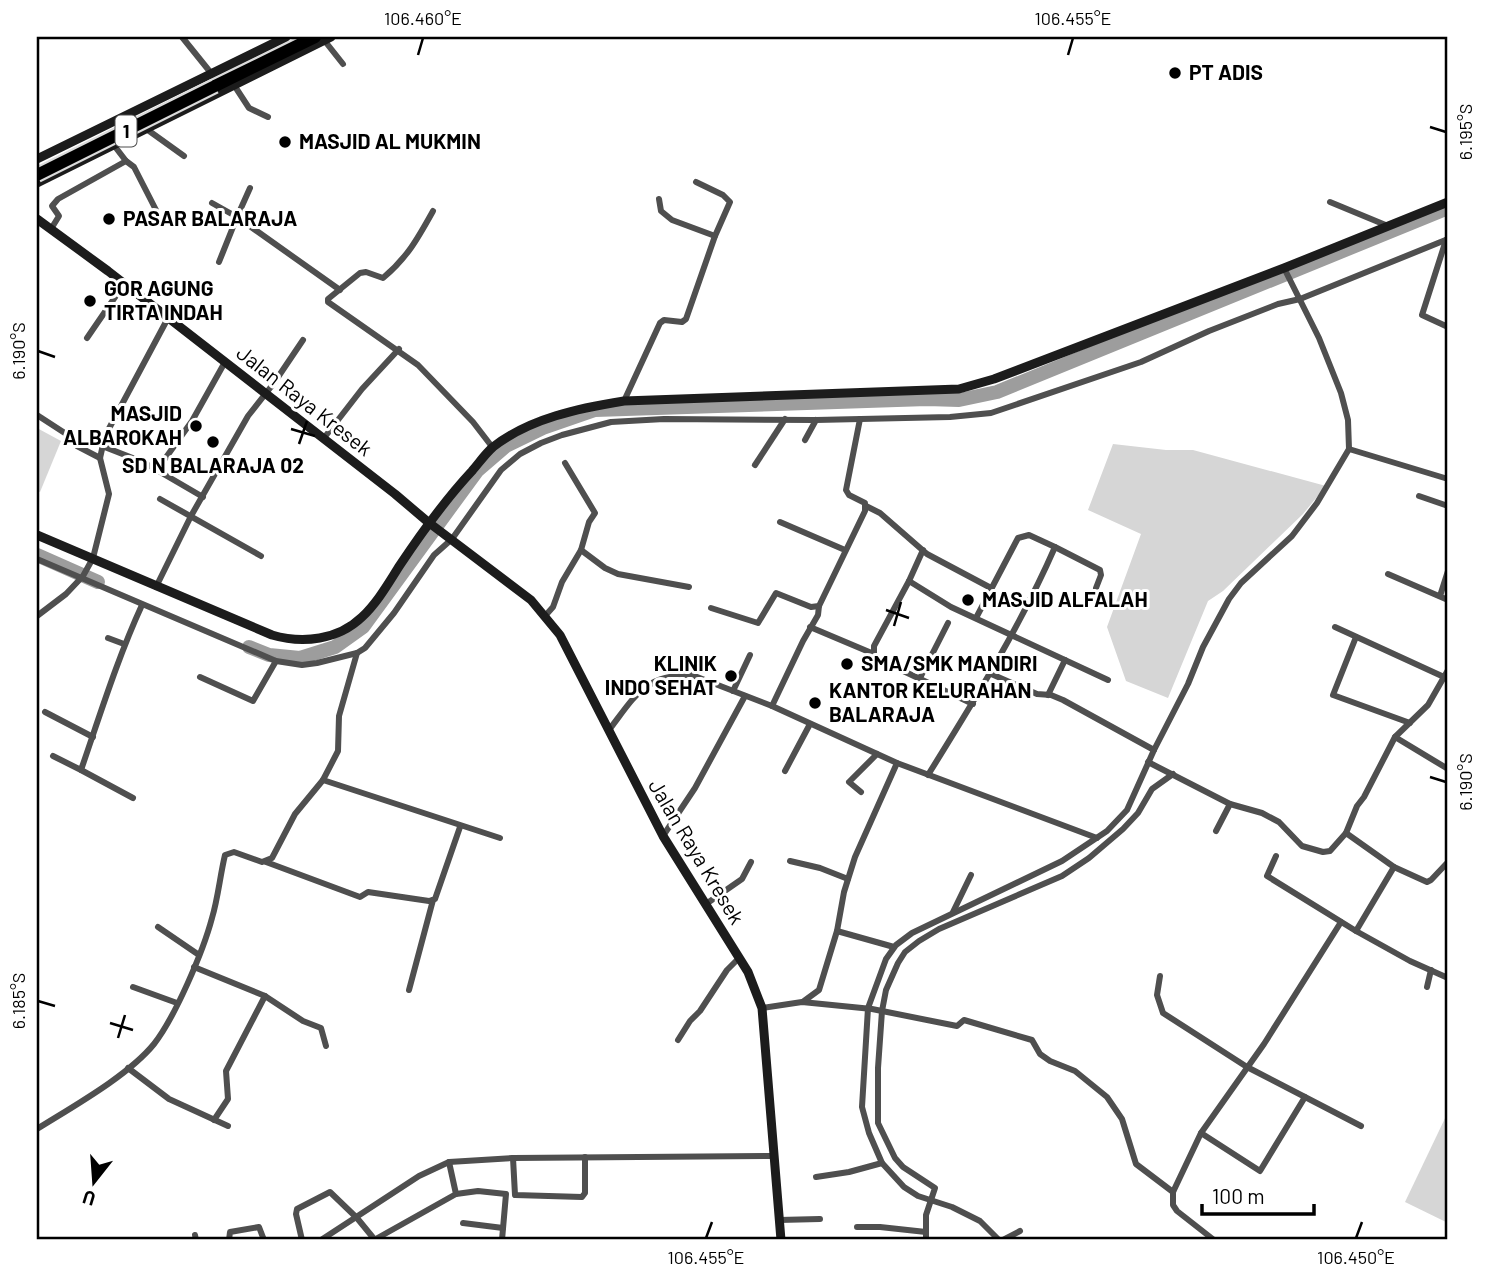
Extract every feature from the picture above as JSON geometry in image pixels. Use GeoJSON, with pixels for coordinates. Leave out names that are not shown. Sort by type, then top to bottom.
{"type":"FeatureCollection","features":[{"type":"Feature","properties":{"kind":"highway","name":"1"},"geometry":{"type":"LineString","coordinates":[[37,167],[301,37]]}},
{"type":"Feature","properties":{"kind":"highway","name":"1"},"geometry":{"type":"LineString","coordinates":[[37,175],[323,38]]}},
{"type":"Feature","properties":{"kind":"main road"},"geometry":{"type":"LineString","coordinates":[[37,159],[286,37]]}},
{"type":"Feature","properties":{"kind":"main road"},"geometry":{"type":"LineString","coordinates":[[37,183],[323,38]]}},
{"type":"Feature","properties":{"kind":"main road"},"geometry":{"type":"LineString","coordinates":[[186,86],[196,90],[198,102]]}},
{"type":"Feature","properties":{"kind":"main road"},"geometry":{"type":"LineString","coordinates":[[52,152],[58,155],[60,160],[57,174]]}},
{"type":"Feature","properties":{"kind":"main road"},"geometry":{"type":"LineString","coordinates":[[37,535],[156,587],[284,638],[310,640],[330,636],[362,617],[452,492],[492,448],[522,430],[567,412],[624,401],[959,389],[994,379],[1284,270],[1448,202]]}},
{"type":"Feature","properties":{"kind":"main road","name":"Jalan Raya Kresek"},"geometry":{"type":"LineString","coordinates":[[38,224],[51,229],[324,438],[430,523],[507,580],[545,616],[574,658],[663,836],[748,972],[762,1008],[780,1240]]}},
{"type":"Feature","properties":{"kind":"street"},"geometry":{"type":"LineString","coordinates":[[183,37],[211,73]]}},
{"type":"Feature","properties":{"kind":"street"},"geometry":{"type":"LineString","coordinates":[[323,38],[343,64]]}},
{"type":"Feature","properties":{"kind":"street"},"geometry":{"type":"LineString","coordinates":[[233,85],[249,108],[268,117]]}},
{"type":"Feature","properties":{"kind":"street"},"geometry":{"type":"LineString","coordinates":[[145,128],[184,156]]}},
{"type":"Feature","properties":{"kind":"street"},"geometry":{"type":"LineString","coordinates":[[113,144],[134,167],[156,210]]}},
{"type":"Feature","properties":{"kind":"street"},"geometry":{"type":"LineString","coordinates":[[51,229],[59,216],[52,206],[58,199],[126,161]]}},
{"type":"Feature","properties":{"kind":"street"},"geometry":{"type":"LineString","coordinates":[[624,401],[660,323],[664,320],[682,322],[686,319],[730,201],[696,182]]}},
{"type":"Feature","properties":{"kind":"street"},"geometry":{"type":"LineString","coordinates":[[219,262],[250,188]]}},
{"type":"Feature","properties":{"kind":"street"},"geometry":{"type":"LineString","coordinates":[[659,199],[660,209],[670,218],[715,236]]}},
{"type":"Feature","properties":{"kind":"street"},"geometry":{"type":"LineString","coordinates":[[1330,202],[1388,226]]}},
{"type":"Feature","properties":{"kind":"street"},"geometry":{"type":"LineString","coordinates":[[212,203],[237,217],[340,290]]}},
{"type":"Feature","properties":{"kind":"street"},"geometry":{"type":"LineString","coordinates":[[433,211],[406,258],[398,266],[383,278],[360,272],[328,299],[330,304],[399,349],[418,365],[473,422],[492,448]]}},
{"type":"Feature","properties":{"kind":"street"},"geometry":{"type":"LineString","coordinates":[[266,862],[277,851],[295,814],[323,780],[338,751],[339,716],[358,653],[376,636],[434,555],[501,470],[520,454],[562,435],[611,422],[664,419],[950,417],[991,413],[1141,362],[1209,331],[1278,304],[1300,299],[1447,239]]}},
{"type":"Feature","properties":{"kind":"street"},"geometry":{"type":"LineString","coordinates":[[1447,239],[1422,314],[1448,327]]}},
{"type":"Feature","properties":{"kind":"street"},"geometry":{"type":"LineString","coordinates":[[935,926],[953,912],[1062,861],[1097,838],[1127,810],[1229,599],[1241,583],[1292,536],[1353,451],[1341,393],[1297,290],[1284,270]]}},
{"type":"Feature","properties":{"kind":"street"},"geometry":{"type":"LineString","coordinates":[[87,338],[124,284]]}},
{"type":"Feature","properties":{"kind":"street"},"geometry":{"type":"LineString","coordinates":[[37,616],[83,577],[92,560],[109,494],[100,458],[102,446],[123,400],[168,318]]}},
{"type":"Feature","properties":{"kind":"street"},"geometry":{"type":"LineString","coordinates":[[156,587],[191,516],[248,416],[303,340]]}},
{"type":"Feature","properties":{"kind":"street"},"geometry":{"type":"LineString","coordinates":[[324,438],[362,389],[399,349]]}},
{"type":"Feature","properties":{"kind":"street"},"geometry":{"type":"LineString","coordinates":[[157,470],[192,421],[225,362]]}},
{"type":"Feature","properties":{"kind":"street"},"geometry":{"type":"LineString","coordinates":[[37,415],[74,439],[77,446],[100,458]]}},
{"type":"Feature","properties":{"kind":"street"},"geometry":{"type":"LineString","coordinates":[[755,465],[785,419]]}},
{"type":"Feature","properties":{"kind":"street"},"geometry":{"type":"LineString","coordinates":[[860,419],[846,490],[880,513],[923,550],[991,588]]}},
{"type":"Feature","properties":{"kind":"street"},"geometry":{"type":"LineString","coordinates":[[805,440],[816,420]]}},
{"type":"Feature","properties":{"kind":"street"},"geometry":{"type":"LineString","coordinates":[[102,446],[143,462],[203,497]]}},
{"type":"Feature","properties":{"kind":"street"},"geometry":{"type":"LineString","coordinates":[[1353,451],[1448,479]]}},
{"type":"Feature","properties":{"kind":"street"},"geometry":{"type":"LineString","coordinates":[[545,616],[553,607],[562,582],[581,550],[589,522],[594,515],[565,463]]}},
{"type":"Feature","properties":{"kind":"street"},"geometry":{"type":"LineString","coordinates":[[1419,496],[1448,506]]}},
{"type":"Feature","properties":{"kind":"street"},"geometry":{"type":"LineString","coordinates":[[160,499],[261,556]]}},
{"type":"Feature","properties":{"kind":"street"},"geometry":{"type":"LineString","coordinates":[[772,706],[818,615],[819,606],[866,506]]}},
{"type":"Feature","properties":{"kind":"street"},"geometry":{"type":"LineString","coordinates":[[780,522],[845,550]]}},
{"type":"Feature","properties":{"kind":"street"},"geometry":{"type":"LineString","coordinates":[[975,618],[1020,536],[1029,535],[1100,570],[1096,588]]}},
{"type":"Feature","properties":{"kind":"street"},"geometry":{"type":"LineString","coordinates":[[928,775],[973,704],[1055,547]]}},
{"type":"Feature","properties":{"kind":"street"},"geometry":{"type":"LineString","coordinates":[[581,550],[610,571],[689,587]]}},
{"type":"Feature","properties":{"kind":"street"},"geometry":{"type":"LineString","coordinates":[[874,654],[874,646],[923,550]]}},
{"type":"Feature","properties":{"kind":"street"},"geometry":{"type":"LineString","coordinates":[[37,559],[276,661],[302,665],[358,653]]}},
{"type":"Feature","properties":{"kind":"street"},"geometry":{"type":"LineString","coordinates":[[1440,596],[1448,571]]}},
{"type":"Feature","properties":{"kind":"street"},"geometry":{"type":"LineString","coordinates":[[1388,574],[1448,600]]}},
{"type":"Feature","properties":{"kind":"street"},"geometry":{"type":"LineString","coordinates":[[909,581],[951,607],[1108,680]]}},
{"type":"Feature","properties":{"kind":"street"},"geometry":{"type":"LineString","coordinates":[[711,608],[758,623],[761,622],[774,593],[811,607],[819,606]]}},
{"type":"Feature","properties":{"kind":"street"},"geometry":{"type":"LineString","coordinates":[[81,770],[124,644],[142,605]]}},
{"type":"Feature","properties":{"kind":"street"},"geometry":{"type":"LineString","coordinates":[[920,678],[948,623]]}},
{"type":"Feature","properties":{"kind":"street"},"geometry":{"type":"LineString","coordinates":[[810,627],[874,654],[880,660],[973,704]]}},
{"type":"Feature","properties":{"kind":"street"},"geometry":{"type":"LineString","coordinates":[[1152,763],[1230,804],[1262,813],[1279,822],[1302,846],[1323,852],[1336,847],[1346,833],[1357,806],[1395,737],[1428,705],[1446,674],[1335,628]]}},
{"type":"Feature","properties":{"kind":"street"},"geometry":{"type":"LineString","coordinates":[[1356,637],[1333,695],[1410,723]]}},
{"type":"Feature","properties":{"kind":"street"},"geometry":{"type":"LineString","coordinates":[[108,638],[124,644]]}},
{"type":"Feature","properties":{"kind":"street"},"geometry":{"type":"LineString","coordinates":[[733,691],[750,655]]}},
{"type":"Feature","properties":{"kind":"street"},"geometry":{"type":"LineString","coordinates":[[1048,695],[1065,660]]}},
{"type":"Feature","properties":{"kind":"street"},"geometry":{"type":"LineString","coordinates":[[200,677],[253,701],[276,661]]}},
{"type":"Feature","properties":{"kind":"street"},"geometry":{"type":"LineString","coordinates":[[989,673],[1093,715],[1154,750]]}},
{"type":"Feature","properties":{"kind":"street"},"geometry":{"type":"LineString","coordinates":[[609,730],[646,684],[679,674],[692,675],[772,706],[897,763],[1097,838]]}},
{"type":"Feature","properties":{"kind":"street"},"geometry":{"type":"LineString","coordinates":[[663,836],[695,788],[745,696]]}},
{"type":"Feature","properties":{"kind":"street"},"geometry":{"type":"LineString","coordinates":[[45,712],[93,737]]}},
{"type":"Feature","properties":{"kind":"street"},"geometry":{"type":"LineString","coordinates":[[785,771],[810,724]]}},
{"type":"Feature","properties":{"kind":"street"},"geometry":{"type":"LineString","coordinates":[[1395,737],[1448,769]]}},
{"type":"Feature","properties":{"kind":"street"},"geometry":{"type":"LineString","coordinates":[[861,792],[849,782],[877,754]]}},
{"type":"Feature","properties":{"kind":"street"},"geometry":{"type":"LineString","coordinates":[[53,756],[133,798]]}},
{"type":"Feature","properties":{"kind":"street"},"geometry":{"type":"LineString","coordinates":[[802,1002],[819,990],[837,931],[848,878],[897,763]]}},
{"type":"Feature","properties":{"kind":"street"},"geometry":{"type":"LineString","coordinates":[[857,1227],[880,1227],[926,1236],[926,1215],[933,1186],[903,1167],[895,1158],[864,1107],[870,1089],[870,1009],[899,949],[935,926],[1062,876],[1089,859],[1107,845],[1138,813],[1152,789],[1172,774]]}},
{"type":"Feature","properties":{"kind":"street"},"geometry":{"type":"LineString","coordinates":[[323,780],[500,838]]}},
{"type":"Feature","properties":{"kind":"street"},"geometry":{"type":"LineString","coordinates":[[1216,831],[1230,804]]}},
{"type":"Feature","properties":{"kind":"street"},"geometry":{"type":"LineString","coordinates":[[409,990],[433,901],[460,827]]}},
{"type":"Feature","properties":{"kind":"street"},"geometry":{"type":"LineString","coordinates":[[1346,833],[1394,867],[1427,882],[1448,862]]}},
{"type":"Feature","properties":{"kind":"street"},"geometry":{"type":"LineString","coordinates":[[37,1129],[128,1068],[153,1045],[177,1003],[199,955],[213,916],[225,855],[234,852],[360,897],[368,892],[433,901]]}},
{"type":"Feature","properties":{"kind":"street"},"geometry":{"type":"LineString","coordinates":[[1276,856],[1267,876],[1356,931],[1410,961],[1448,978]]}},
{"type":"Feature","properties":{"kind":"street"},"geometry":{"type":"LineString","coordinates":[[790,861],[848,878]]}},
{"type":"Feature","properties":{"kind":"street"},"geometry":{"type":"LineString","coordinates":[[706,904],[742,879],[751,862]]}},
{"type":"Feature","properties":{"kind":"street"},"geometry":{"type":"LineString","coordinates":[[1356,931],[1394,867]]}},
{"type":"Feature","properties":{"kind":"street"},"geometry":{"type":"LineString","coordinates":[[953,912],[971,875]]}},
{"type":"Feature","properties":{"kind":"street"},"geometry":{"type":"LineString","coordinates":[[1214,1240],[1177,1211],[1173,1205],[1173,1192],[1201,1133],[1341,922]]}},
{"type":"Feature","properties":{"kind":"street"},"geometry":{"type":"LineString","coordinates":[[159,927],[199,955]]}},
{"type":"Feature","properties":{"kind":"street"},"geometry":{"type":"LineString","coordinates":[[837,931],[899,949]]}},
{"type":"Feature","properties":{"kind":"street"},"geometry":{"type":"LineString","coordinates":[[915,937],[899,949],[886,973],[886,990],[871,1067],[870,1089],[876,1110],[873,1124],[882,1163],[904,1188],[918,1196],[932,1196],[980,1221],[1001,1240],[1020,1231]]}},
{"type":"Feature","properties":{"kind":"street"},"geometry":{"type":"LineString","coordinates":[[678,1040],[727,970],[739,958]]}},
{"type":"Feature","properties":{"kind":"street"},"geometry":{"type":"LineString","coordinates":[[194,967],[265,996],[308,1023],[321,1028],[326,1046]]}},
{"type":"Feature","properties":{"kind":"street"},"geometry":{"type":"LineString","coordinates":[[1427,987],[1431,970]]}},
{"type":"Feature","properties":{"kind":"street"},"geometry":{"type":"LineString","coordinates":[[1160,976],[1157,995],[1163,1013],[1247,1066],[1361,1126]]}},
{"type":"Feature","properties":{"kind":"street"},"geometry":{"type":"LineString","coordinates":[[133,987],[177,1003]]}},
{"type":"Feature","properties":{"kind":"street"},"geometry":{"type":"LineString","coordinates":[[214,1120],[228,1099],[226,1072],[265,996]]}},
{"type":"Feature","properties":{"kind":"street"},"geometry":{"type":"LineString","coordinates":[[762,1008],[802,1002],[870,1009],[957,1026],[964,1020],[1032,1040],[1040,1054],[1075,1071],[1107,1097],[1122,1119],[1136,1164],[1173,1192]]}},
{"type":"Feature","properties":{"kind":"street"},"geometry":{"type":"LineString","coordinates":[[128,1068],[169,1099],[228,1126]]}},
{"type":"Feature","properties":{"kind":"street"},"geometry":{"type":"LineString","coordinates":[[1201,1133],[1261,1171],[1305,1097]]}},
{"type":"Feature","properties":{"kind":"street"},"geometry":{"type":"LineString","coordinates":[[864,1107],[876,1110]]}},
{"type":"Feature","properties":{"kind":"street"},"geometry":{"type":"LineString","coordinates":[[321,1240],[419,1176],[449,1163],[513,1158],[775,1156]]}},
{"type":"Feature","properties":{"kind":"street"},"geometry":{"type":"LineString","coordinates":[[302,1240],[297,1209],[327,1192],[333,1194],[357,1217],[375,1240],[387,1237],[456,1194],[478,1191],[582,1197],[585,1193],[585,1157]]}},
{"type":"Feature","properties":{"kind":"street"},"geometry":{"type":"LineString","coordinates":[[513,1158],[515,1195]]}},
{"type":"Feature","properties":{"kind":"street"},"geometry":{"type":"LineString","coordinates":[[449,1163],[456,1194]]}},
{"type":"Feature","properties":{"kind":"street"},"geometry":{"type":"LineString","coordinates":[[816,1177],[882,1163]]}},
{"type":"Feature","properties":{"kind":"street"},"geometry":{"type":"LineString","coordinates":[[502,1240],[506,1194]]}},
{"type":"Feature","properties":{"kind":"street"},"geometry":{"type":"LineString","coordinates":[[779,1220],[820,1219]]}},
{"type":"Feature","properties":{"kind":"street"},"geometry":{"type":"LineString","coordinates":[[463,1223],[503,1228]]}},
{"type":"Feature","properties":{"kind":"street"},"geometry":{"type":"LineString","coordinates":[[229,1240],[230,1232],[259,1227],[264,1240]]}},
{"type":"Feature","properties":{"kind":"shaded area"},"geometry":{"type":"Polygon","coordinates":[[[37,428],[61,441],[40,492],[37,491],[37,428]]]}},
{"type":"Feature","properties":{"kind":"shaded area"},"geometry":{"type":"Polygon","coordinates":[[[1113,444],[1193,450],[1326,486],[1303,514],[1223,591],[1208,601],[1168,698],[1126,681],[1107,627],[1141,534],[1088,510],[1113,444]]]}},
{"type":"Feature","properties":{"kind":"shaded area"},"geometry":{"type":"Polygon","coordinates":[[[1448,1112],[1448,1223],[1405,1202],[1448,1112]]]}},
{"type":"Feature","properties":{"kind":"waterway"},"geometry":{"type":"LineString","coordinates":[[249,647],[269,655],[300,658],[335,647],[363,627],[477,471],[506,446],[543,428],[595,410],[959,400],[997,392],[1448,208]]}},
{"type":"Feature","properties":{"kind":"waterway"},"geometry":{"type":"LineString","coordinates":[[37,555],[98,582]]}},
{"type":"Feature","properties":{"kind":"place","name":"PT ADIS"},"geometry":{"type":"Point","coordinates":[1175,73]}},
{"type":"Feature","properties":{"kind":"place","name":"MASJID AL MUKMIN"},"geometry":{"type":"Point","coordinates":[285,142]}},
{"type":"Feature","properties":{"kind":"place","name":"PASAR BALARAJA"},"geometry":{"type":"Point","coordinates":[109,219]}},
{"type":"Feature","properties":{"kind":"place","name":"GOR AGUNG TIRTA INDAH"},"geometry":{"type":"Point","coordinates":[90,301]}},
{"type":"Feature","properties":{"kind":"place","name":"MASJID ALBAROKAH"},"geometry":{"type":"Point","coordinates":[196,426]}},
{"type":"Feature","properties":{"kind":"place","name":"SD N BALARAJA 02"},"geometry":{"type":"Point","coordinates":[213,442]}},
{"type":"Feature","properties":{"kind":"place","name":"MASJID ALFALAH"},"geometry":{"type":"Point","coordinates":[968,600]}},
{"type":"Feature","properties":{"kind":"place","name":"SMA/SMK MANDIRI"},"geometry":{"type":"Point","coordinates":[847,664]}},
{"type":"Feature","properties":{"kind":"place","name":"KLINIK INDO SEHAT"},"geometry":{"type":"Point","coordinates":[731,676]}},
{"type":"Feature","properties":{"kind":"place","name":"KANTOR KELURAHAN BALARAJA"},"geometry":{"type":"Point","coordinates":[815,703]}}]}
